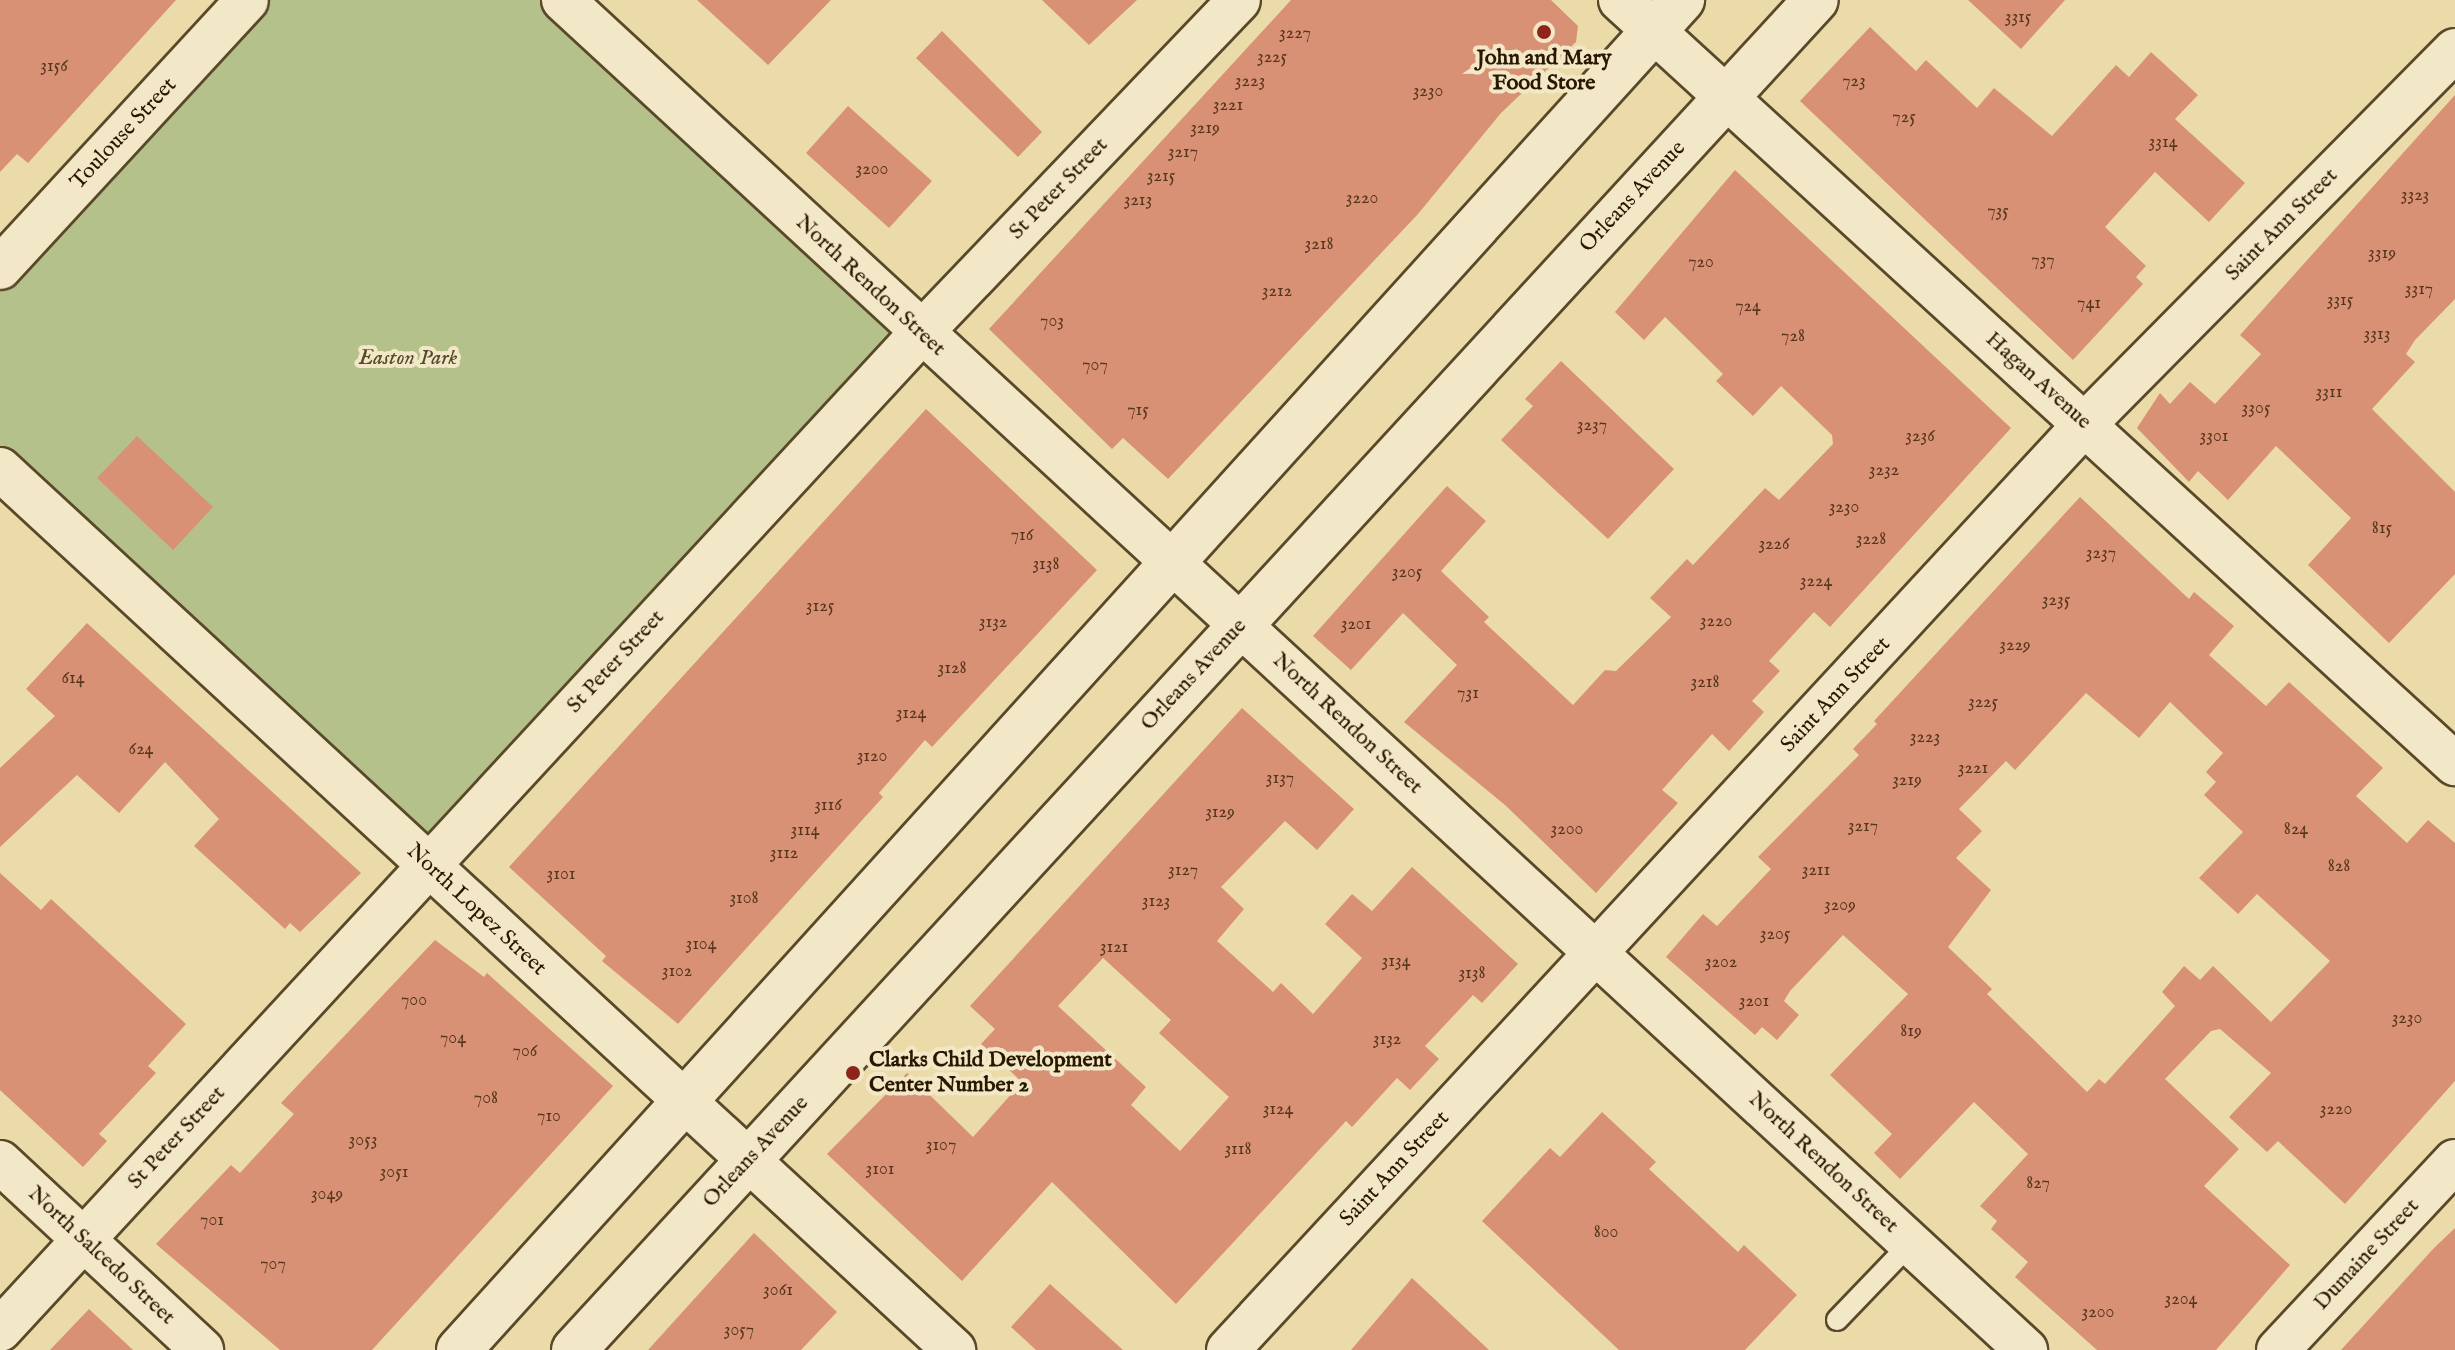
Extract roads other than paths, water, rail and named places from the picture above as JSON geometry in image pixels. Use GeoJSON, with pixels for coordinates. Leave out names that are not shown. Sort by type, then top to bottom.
{"type":"FeatureCollection","features":[{"type":"Feature","properties":{"kind":"street","name":"Toulouse Street"},"geometry":{"type":"LineString","coordinates":[[0,268],[247,0]]}},
{"type":"Feature","properties":{"kind":"street","name":"North Rendon Street"},"geometry":{"type":"LineString","coordinates":[[563,0],[2026,1350]]}},
{"type":"Feature","properties":{"kind":"street","name":"St Peter Street"},"geometry":{"type":"LineString","coordinates":[[0,1330],[921,333],[1239,0]]}},
{"type":"Feature","properties":{"kind":"street","name":"Hagan Avenue"},"geometry":{"type":"LineString","coordinates":[[1620,0],[1667,15],[1725,96],[2455,764]]}},
{"type":"Feature","properties":{"kind":"street","name":"Orleans Avenue"},"geometry":{"type":"LineString","coordinates":[[574,1350],[1816,0]]}},
{"type":"Feature","properties":{"kind":"street"},"geometry":{"type":"LineString","coordinates":[[459,1350],[1173,565],[1667,15]]}},
{"type":"Feature","properties":{"kind":"street","name":"Saint Ann Street"},"geometry":{"type":"LineString","coordinates":[[1228,1350],[2085,424],[2455,50]]}},
{"type":"Feature","properties":{"kind":"street","name":"North Lopez Street"},"geometry":{"type":"LineString","coordinates":[[0,469],[954,1350]]}},
{"type":"Feature","properties":{"kind":"street","name":"Dumaine Street"},"geometry":{"type":"LineString","coordinates":[[2278,1350],[2455,1161]]}},
{"type":"Feature","properties":{"kind":"street","name":"North Salcedo Street"},"geometry":{"type":"LineString","coordinates":[[0,1162],[202,1350]]}},
{"type":"Feature","properties":{"kind":"lane"},"geometry":{"type":"LineString","coordinates":[[1837,1320],[1910,1244]]}},
{"type":"Feature","properties":{"kind":"place","name":"John and Mary Food Store"},"geometry":{"type":"Point","coordinates":[1544,32]}},
{"type":"Feature","properties":{"kind":"place","name":"Clarks Child Development Center Number 2"},"geometry":{"type":"Point","coordinates":[853,1073]}},
{"type":"Feature","properties":{"kind":"park label","name":"Easton Park"},"geometry":{"type":"Point","coordinates":[408,359]}}]}
